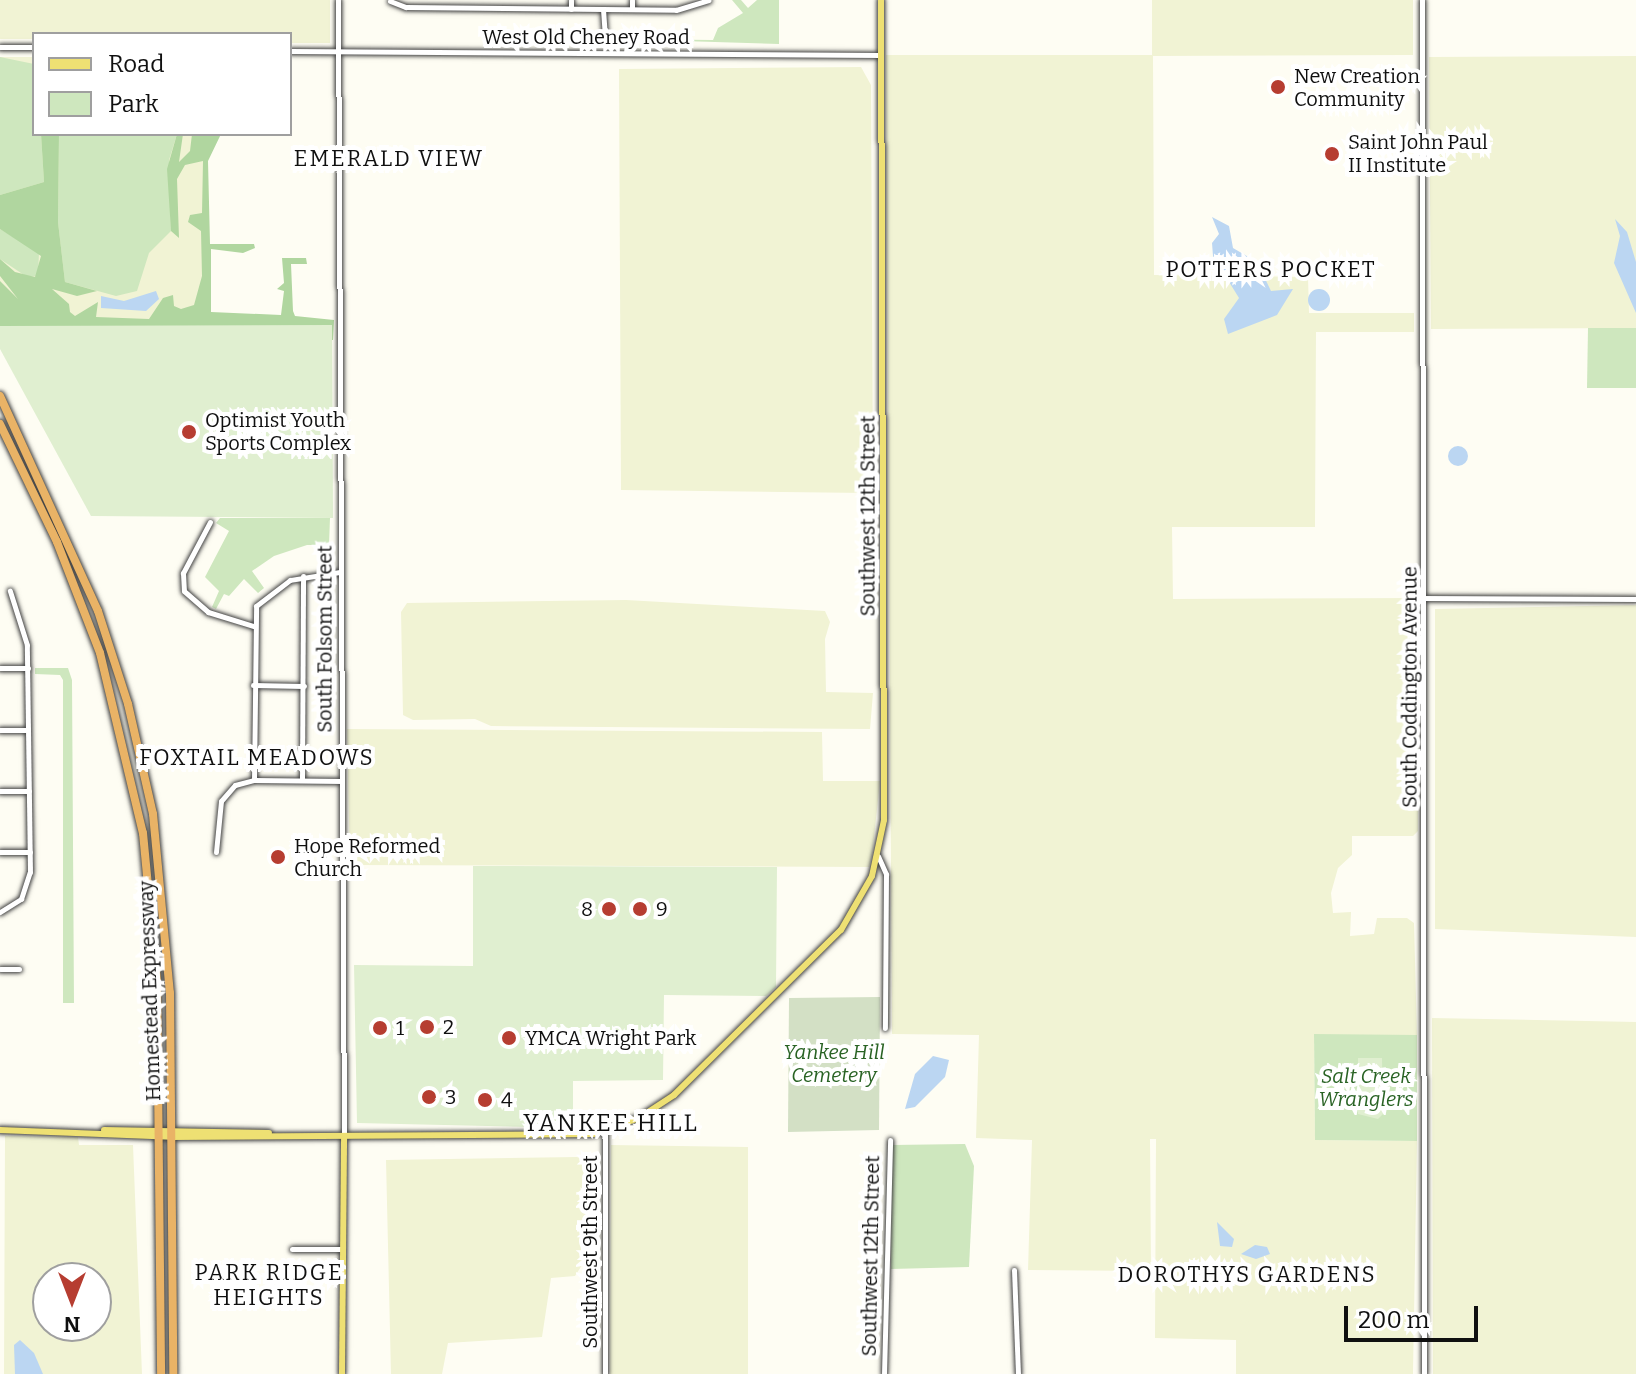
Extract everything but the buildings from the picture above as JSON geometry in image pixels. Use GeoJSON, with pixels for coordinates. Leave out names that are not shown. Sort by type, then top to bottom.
{"type":"FeatureCollection","features":[{"type":"Feature","properties":{"kind":"highway","name":"Homestead Expressway"},"geometry":{"type":"LineString","coordinates":[[0,396],[85,576],[140,752],[166,922],[173,1374]]}},
{"type":"Feature","properties":{"kind":"highway","name":"Homestead Expressway"},"geometry":{"type":"LineString","coordinates":[[0,424],[76,588],[129,760],[152,905],[161,1374]]}},
{"type":"Feature","properties":{"kind":"main road","name":"Southwest 12th Street"},"geometry":{"type":"LineString","coordinates":[[878,856],[884,762],[881,0]]}},
{"type":"Feature","properties":{"kind":"main road"},"geometry":{"type":"LineString","coordinates":[[0,1130],[344,1137],[561,1137],[605,1131],[639,1118],[679,1091],[822,950],[858,905],[878,856]]}},
{"type":"Feature","properties":{"kind":"main road","name":"South Folsom Street"},"geometry":{"type":"LineString","coordinates":[[342,1374],[344,1137]]}},
{"type":"Feature","properties":{"kind":"street","name":"South Folsom Street"},"geometry":{"type":"LineString","coordinates":[[338,0],[344,1137]]}},
{"type":"Feature","properties":{"kind":"street"},"geometry":{"type":"LineString","coordinates":[[449,0],[449,8]]}},
{"type":"Feature","properties":{"kind":"street"},"geometry":{"type":"LineString","coordinates":[[510,0],[510,9]]}},
{"type":"Feature","properties":{"kind":"street"},"geometry":{"type":"LineString","coordinates":[[571,0],[571,9]]}},
{"type":"Feature","properties":{"kind":"street"},"geometry":{"type":"LineString","coordinates":[[632,0],[632,9]]}},
{"type":"Feature","properties":{"kind":"street"},"geometry":{"type":"LineString","coordinates":[[390,1],[406,7],[676,10],[709,0]]}},
{"type":"Feature","properties":{"kind":"street","name":"South Coddington Avenue"},"geometry":{"type":"LineString","coordinates":[[1422,0],[1424,1374]]}},
{"type":"Feature","properties":{"kind":"street"},"geometry":{"type":"LineString","coordinates":[[603,9],[605,40]]}},
{"type":"Feature","properties":{"kind":"street"},"geometry":{"type":"LineString","coordinates":[[0,47],[32,47]]}},
{"type":"Feature","properties":{"kind":"street","name":"West Old Cheney Road"},"geometry":{"type":"LineString","coordinates":[[292,51],[881,55]]}},
{"type":"Feature","properties":{"kind":"street"},"geometry":{"type":"LineString","coordinates":[[210,522],[183,573],[184,591],[208,612],[253,626]]}},
{"type":"Feature","properties":{"kind":"street"},"geometry":{"type":"LineString","coordinates":[[254,780],[253,626],[262,598],[303,576],[340,572]]}},
{"type":"Feature","properties":{"kind":"street"},"geometry":{"type":"LineString","coordinates":[[302,780],[303,576]]}},
{"type":"Feature","properties":{"kind":"street"},"geometry":{"type":"LineString","coordinates":[[0,912],[21,899],[29,881],[30,852],[27,645],[10,591]]}},
{"type":"Feature","properties":{"kind":"street"},"geometry":{"type":"LineString","coordinates":[[1425,598],[1636,599]]}},
{"type":"Feature","properties":{"kind":"street"},"geometry":{"type":"LineString","coordinates":[[0,668],[28,668]]}},
{"type":"Feature","properties":{"kind":"street"},"geometry":{"type":"LineString","coordinates":[[253,685],[304,686]]}},
{"type":"Feature","properties":{"kind":"street"},"geometry":{"type":"LineString","coordinates":[[0,730],[28,730]]}},
{"type":"Feature","properties":{"kind":"street"},"geometry":{"type":"LineString","coordinates":[[216,852],[221,801],[235,785],[254,780],[342,781]]}},
{"type":"Feature","properties":{"kind":"street"},"geometry":{"type":"LineString","coordinates":[[0,791],[29,791]]}},
{"type":"Feature","properties":{"kind":"street"},"geometry":{"type":"LineString","coordinates":[[0,852],[30,852]]}},
{"type":"Feature","properties":{"kind":"street","name":"Southwest 12th Street"},"geometry":{"type":"LineString","coordinates":[[878,856],[886,874],[885,1028]]}},
{"type":"Feature","properties":{"kind":"street"},"geometry":{"type":"LineString","coordinates":[[0,969],[19,969]]}},
{"type":"Feature","properties":{"kind":"street","name":"Southwest 9th Street"},"geometry":{"type":"LineString","coordinates":[[605,1131],[605,1374]]}},
{"type":"Feature","properties":{"kind":"street","name":"Southwest 12th Street"},"geometry":{"type":"LineString","coordinates":[[884,1374],[890,1140]]}},
{"type":"Feature","properties":{"kind":"street"},"geometry":{"type":"LineString","coordinates":[[292,1249],[342,1249]]}},
{"type":"Feature","properties":{"kind":"street"},"geometry":{"type":"LineString","coordinates":[[1014,1270],[1018,1374]]}},
{"type":"Feature","properties":{"kind":"green space"},"geometry":{"type":"Polygon","coordinates":[[[0,0],[330,0],[330,43],[292,43],[292,32],[32,32],[32,39],[0,39],[0,0]]]}},
{"type":"Feature","properties":{"kind":"green space"},"geometry":{"type":"Polygon","coordinates":[[[732,0],[741,0],[748,8],[757,0],[779,0],[779,44],[616,39],[713,40],[718,28],[743,13],[732,0]]]}},
{"type":"Feature","properties":{"kind":"green space"},"geometry":{"type":"Polygon","coordinates":[[[1152,0],[1413,0],[1413,55],[1153,56],[1154,275],[1308,277],[1309,313],[1414,313],[1414,332],[1316,332],[1315,527],[1172,527],[1173,599],[1419,598],[1418,831],[1413,836],[1352,836],[1352,855],[1338,868],[1331,893],[1333,913],[1351,912],[1350,936],[1374,934],[1377,918],[1407,918],[1414,923],[1417,1035],[1314,1035],[1315,1140],[1417,1141],[1413,1374],[1236,1374],[1236,1340],[1155,1338],[1156,1139],[1150,1139],[1151,1271],[1028,1270],[1032,1140],[976,1138],[979,1035],[892,1034],[886,55],[1152,55],[1152,0]]]}},
{"type":"Feature","properties":{"kind":"green space"},"geometry":{"type":"Polygon","coordinates":[[[1636,56],[1636,328],[1431,329],[1429,57],[1636,56]]]}},
{"type":"Feature","properties":{"kind":"green space"},"geometry":{"type":"Polygon","coordinates":[[[0,57],[32,57],[32,136],[206,136],[207,326],[0,326],[0,57]]]}},
{"type":"Feature","properties":{"kind":"green space"},"geometry":{"type":"Polygon","coordinates":[[[0,57],[32,64],[32,136],[41,136],[44,182],[0,195],[0,57]]]}},
{"type":"Feature","properties":{"kind":"green space"},"geometry":{"type":"Polygon","coordinates":[[[861,67],[871,85],[873,486],[866,493],[621,490],[619,69],[861,67]]]}},
{"type":"Feature","properties":{"kind":"green space"},"geometry":{"type":"Polygon","coordinates":[[[41,136],[59,136],[58,222],[65,282],[97,291],[77,296],[52,289],[69,304],[70,312],[75,316],[98,302],[96,317],[149,319],[163,298],[173,295],[174,306],[181,309],[194,305],[202,276],[201,231],[188,222],[190,215],[202,213],[203,161],[185,165],[177,179],[179,238],[171,231],[167,169],[176,136],[183,136],[179,162],[190,151],[192,136],[220,136],[208,161],[210,244],[254,244],[255,248],[243,253],[211,249],[211,312],[281,315],[284,291],[277,289],[284,283],[282,258],[306,258],[307,264],[291,264],[293,311],[295,316],[334,320],[333,340],[0,349],[0,281],[18,299],[0,276],[0,259],[15,272],[35,277],[41,256],[0,229],[0,195],[44,182],[41,136]]]}},
{"type":"Feature","properties":{"kind":"green space"},"geometry":{"type":"Polygon","coordinates":[[[59,136],[176,136],[169,160],[171,231],[149,253],[137,291],[116,296],[65,282],[58,222],[59,136]]]}},
{"type":"Feature","properties":{"kind":"green space"},"geometry":{"type":"Polygon","coordinates":[[[0,229],[39,252],[38,276],[27,277],[0,259],[0,229]]]}},
{"type":"Feature","properties":{"kind":"green space","name":"Optimist Youth Sports Complex"},"geometry":{"type":"Polygon","coordinates":[[[332,325],[333,518],[91,516],[0,349],[0,326],[332,325]]]}},
{"type":"Feature","properties":{"kind":"green space"},"geometry":{"type":"Polygon","coordinates":[[[1588,328],[1636,328],[1636,388],[1587,388],[1588,328]]]}},
{"type":"Feature","properties":{"kind":"green space"},"geometry":{"type":"Polygon","coordinates":[[[220,518],[330,518],[329,545],[307,545],[274,556],[252,571],[264,588],[258,593],[244,579],[229,596],[224,594],[216,609],[212,607],[219,591],[205,577],[229,531],[216,523],[220,518]]]}},
{"type":"Feature","properties":{"kind":"green space"},"geometry":{"type":"Polygon","coordinates":[[[626,600],[825,611],[830,622],[825,639],[826,692],[873,693],[870,729],[491,726],[475,719],[413,720],[403,715],[401,612],[407,603],[626,600]]]}},
{"type":"Feature","properties":{"kind":"green space"},"geometry":{"type":"Polygon","coordinates":[[[1636,605],[1636,937],[1435,929],[1435,609],[1636,605]]]}},
{"type":"Feature","properties":{"kind":"green space"},"geometry":{"type":"Polygon","coordinates":[[[35,668],[68,668],[72,680],[74,1003],[63,1003],[63,680],[60,675],[35,674],[35,668]]]}},
{"type":"Feature","properties":{"kind":"green space"},"geometry":{"type":"Polygon","coordinates":[[[347,729],[822,732],[823,781],[880,781],[872,856],[869,867],[350,865],[347,729]]]}},
{"type":"Feature","properties":{"kind":"green space","name":"YMCA Wright Park"},"geometry":{"type":"Polygon","coordinates":[[[473,866],[777,867],[776,987],[766,996],[664,995],[663,1080],[573,1081],[573,1128],[357,1123],[354,965],[473,966],[473,866]]]}},
{"type":"Feature","properties":{"kind":"green space","name":"Yankee Hill Cemetery"},"geometry":{"type":"Polygon","coordinates":[[[880,997],[879,1130],[788,1132],[789,998],[880,997]]]}},
{"type":"Feature","properties":{"kind":"green space"},"geometry":{"type":"Polygon","coordinates":[[[1432,1018],[1636,1022],[1636,1374],[1433,1374],[1432,1018]]]}},
{"type":"Feature","properties":{"kind":"green space","name":"Salt Creek Wranglers"},"geometry":{"type":"Polygon","coordinates":[[[1314,1034],[1417,1035],[1417,1141],[1315,1140],[1314,1034]]]}},
{"type":"Feature","properties":{"kind":"green space"},"geometry":{"type":"Polygon","coordinates":[[[1358,1058],[1382,1058],[1383,1114],[1378,1119],[1358,1114],[1358,1058]]]}},
{"type":"Feature","properties":{"kind":"green space"},"geometry":{"type":"Polygon","coordinates":[[[5,1136],[78,1137],[79,1145],[133,1145],[142,1374],[4,1374],[5,1136]]]}},
{"type":"Feature","properties":{"kind":"green space"},"geometry":{"type":"Polygon","coordinates":[[[965,1144],[974,1166],[969,1267],[891,1269],[892,1145],[965,1144]]]}},
{"type":"Feature","properties":{"kind":"green space"},"geometry":{"type":"Polygon","coordinates":[[[611,1145],[748,1147],[748,1374],[610,1374],[611,1145]]]}},
{"type":"Feature","properties":{"kind":"green space"},"geometry":{"type":"Polygon","coordinates":[[[577,1157],[587,1161],[588,1256],[575,1276],[551,1278],[542,1337],[448,1343],[442,1374],[391,1374],[386,1160],[577,1157]]]}},
{"type":"Feature","properties":{"kind":"water"},"geometry":{"type":"Polygon","coordinates":[[[1212,217],[1229,226],[1233,248],[1257,262],[1271,291],[1293,289],[1277,315],[1228,334],[1224,319],[1239,298],[1213,256],[1212,243],[1219,234],[1212,217]]]}},
{"type":"Feature","properties":{"kind":"water"},"geometry":{"type":"Polygon","coordinates":[[[1615,219],[1627,232],[1636,262],[1636,313],[1614,263],[1620,236],[1615,219]]]}},
{"type":"Feature","properties":{"kind":"water"},"geometry":{"type":"Polygon","coordinates":[[[1319,289],[1327,292],[1330,300],[1327,308],[1319,311],[1311,308],[1308,300],[1311,292],[1319,289]]]}},
{"type":"Feature","properties":{"kind":"water"},"geometry":{"type":"Polygon","coordinates":[[[156,291],[159,299],[146,311],[101,308],[101,296],[124,301],[156,291]]]}},
{"type":"Feature","properties":{"kind":"water"},"geometry":{"type":"Polygon","coordinates":[[[1458,446],[1465,449],[1468,456],[1465,463],[1458,466],[1451,463],[1448,456],[1451,449],[1458,446]]]}},
{"type":"Feature","properties":{"kind":"water"},"geometry":{"type":"Polygon","coordinates":[[[933,1056],[949,1060],[945,1077],[915,1107],[905,1109],[915,1074],[933,1056]]]}},
{"type":"Feature","properties":{"kind":"water"},"geometry":{"type":"Polygon","coordinates":[[[1217,1222],[1234,1239],[1232,1247],[1220,1246],[1217,1222]]]}},
{"type":"Feature","properties":{"kind":"water"},"geometry":{"type":"Polygon","coordinates":[[[1255,1245],[1267,1247],[1270,1254],[1256,1259],[1241,1254],[1255,1245]]]}},
{"type":"Feature","properties":{"kind":"water"},"geometry":{"type":"Polygon","coordinates":[[[20,1340],[34,1353],[43,1374],[15,1374],[14,1345],[20,1340]]]}},
{"type":"Feature","properties":{"kind":"place","name":"New Creation Community"},"geometry":{"type":"Point","coordinates":[1278,87]}},
{"type":"Feature","properties":{"kind":"place","name":"Saint John Paul II Institute"},"geometry":{"type":"Point","coordinates":[1332,154]}},
{"type":"Feature","properties":{"kind":"place","name":"Optimist Youth Sports Complex"},"geometry":{"type":"Point","coordinates":[189,432]}},
{"type":"Feature","properties":{"kind":"place","name":"Hope Reformed Church"},"geometry":{"type":"Point","coordinates":[278,857]}},
{"type":"Feature","properties":{"kind":"place","name":"8"},"geometry":{"type":"Point","coordinates":[609,909]}},
{"type":"Feature","properties":{"kind":"place","name":"9"},"geometry":{"type":"Point","coordinates":[640,909]}},
{"type":"Feature","properties":{"kind":"place","name":"2"},"geometry":{"type":"Point","coordinates":[427,1027]}},
{"type":"Feature","properties":{"kind":"place","name":"1"},"geometry":{"type":"Point","coordinates":[380,1028]}},
{"type":"Feature","properties":{"kind":"place","name":"YMCA Wright Park"},"geometry":{"type":"Point","coordinates":[509,1038]}},
{"type":"Feature","properties":{"kind":"place","name":"3"},"geometry":{"type":"Point","coordinates":[429,1097]}},
{"type":"Feature","properties":{"kind":"place","name":"4"},"geometry":{"type":"Point","coordinates":[485,1100]}},
{"type":"Feature","properties":{"kind":"district","name":"EMERALD VIEW"},"geometry":{"type":"Point","coordinates":[389,159]}},
{"type":"Feature","properties":{"kind":"district","name":"POTTERS POCKET"},"geometry":{"type":"Point","coordinates":[1271,270]}},
{"type":"Feature","properties":{"kind":"district","name":"FOXTAIL MEADOWS"},"geometry":{"type":"Point","coordinates":[257,758]}},
{"type":"Feature","properties":{"kind":"district","name":"YANKEE HILL"},"geometry":{"type":"Point","coordinates":[611,1124]}},
{"type":"Feature","properties":{"kind":"district","name":"DOROTHYS GARDENS"},"geometry":{"type":"Point","coordinates":[1247,1275]}},
{"type":"Feature","properties":{"kind":"district","name":"PARK RIDGE HEIGHTS"},"geometry":{"type":"Point","coordinates":[269,1284]}}]}
